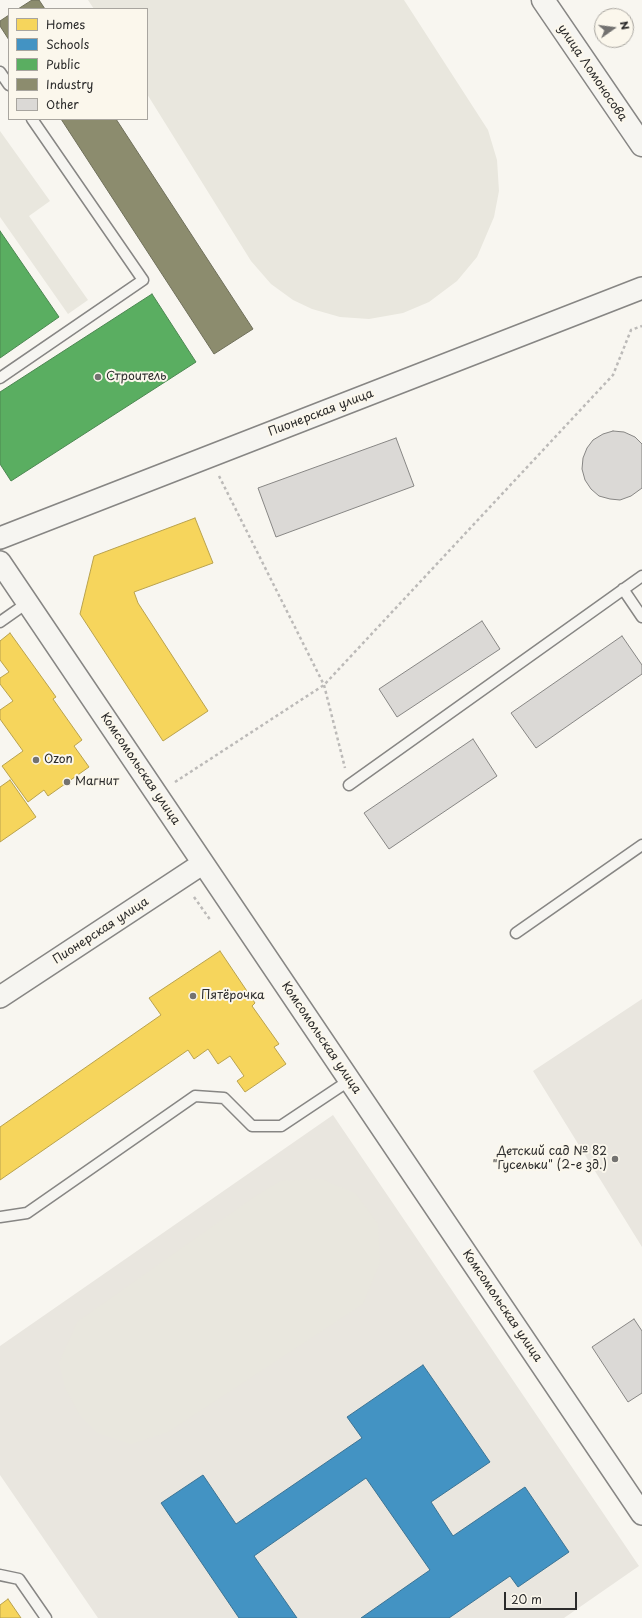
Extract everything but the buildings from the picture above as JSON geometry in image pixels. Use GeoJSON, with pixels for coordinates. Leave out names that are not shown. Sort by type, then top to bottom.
{"type":"FeatureCollection","features":[{"type":"Feature","properties":{"kind":"street","name":"улица Ломоносова"},"geometry":{"type":"LineString","coordinates":[[543,0],[642,146]]}},
{"type":"Feature","properties":{"kind":"street","name":"Пионерская улица"},"geometry":{"type":"LineString","coordinates":[[0,538],[642,288]]}},
{"type":"Feature","properties":{"kind":"street","name":"Комсомольская улица"},"geometry":{"type":"LineString","coordinates":[[0,562],[157,794],[202,864],[350,1080],[642,1514]]}},
{"type":"Feature","properties":{"kind":"street","name":"Пионерская улица"},"geometry":{"type":"LineString","coordinates":[[0,997],[202,864]]}},
{"type":"Feature","properties":{"kind":"lane"},"geometry":{"type":"LineString","coordinates":[[0,72],[8,84]]}},
{"type":"Feature","properties":{"kind":"lane"},"geometry":{"type":"LineString","coordinates":[[0,378],[143,280],[33,120]]}},
{"type":"Feature","properties":{"kind":"lane"},"geometry":{"type":"LineString","coordinates":[[349,786],[642,576]]}},
{"type":"Feature","properties":{"kind":"lane"},"geometry":{"type":"LineString","coordinates":[[623,589],[642,617]]}},
{"type":"Feature","properties":{"kind":"lane"},"geometry":{"type":"LineString","coordinates":[[0,622],[27,603]]}},
{"type":"Feature","properties":{"kind":"lane"},"geometry":{"type":"LineString","coordinates":[[516,933],[642,845]]}},
{"type":"Feature","properties":{"kind":"lane"},"geometry":{"type":"LineString","coordinates":[[0,1217],[27,1213],[195,1096],[224,1098],[252,1126],[280,1126],[350,1080]]}},
{"type":"Feature","properties":{"kind":"lane"},"geometry":{"type":"LineString","coordinates":[[0,1575],[20,1579],[46,1618]]}},
{"type":"Feature","properties":{"kind":"path"},"geometry":{"type":"LineString","coordinates":[[157,794],[324,685],[613,375],[631,330],[642,326]]}},
{"type":"Feature","properties":{"kind":"path"},"geometry":{"type":"LineString","coordinates":[[210,457],[324,685],[349,786]]}},
{"type":"Feature","properties":{"kind":"shaded area"},"geometry":{"type":"Polygon","coordinates":[[[88,0],[404,0],[488,130],[497,160],[499,191],[494,217],[477,257],[457,281],[429,302],[403,313],[369,319],[340,317],[312,309],[293,300],[271,284],[251,261],[148,96],[148,8],[93,8],[88,0]]]}},
{"type":"Feature","properties":{"kind":"shaded area"},"geometry":{"type":"Polygon","coordinates":[[[0,131],[50,201],[29,216],[88,300],[68,314],[0,217],[0,131]]]}},
{"type":"Feature","properties":{"kind":"shaded area","name":"Детский сад № 82 \"Гусельки\" (2-е зд.)"},"geometry":{"type":"Polygon","coordinates":[[[642,999],[642,1247],[533,1071],[642,999]]]}},
{"type":"Feature","properties":{"kind":"shaded area"},"geometry":{"type":"Polygon","coordinates":[[[333,1115],[639,1566],[564,1618],[98,1618],[0,1475],[0,1346],[333,1115]]]}},
{"type":"Feature","properties":{"kind":"shaded area"},"geometry":{"type":"Polygon","coordinates":[[[322,1179],[356,1194],[378,1224],[380,1262],[363,1304],[168,1432],[131,1444],[98,1433],[79,1414],[65,1387],[59,1363],[77,1322],[254,1197],[280,1181],[322,1179]]]}},
{"type":"Feature","properties":{"kind":"place","name":"Строитель"},"geometry":{"type":"Point","coordinates":[98,377]}},
{"type":"Feature","properties":{"kind":"place","name":"Ozon"},"geometry":{"type":"Point","coordinates":[36,760]}},
{"type":"Feature","properties":{"kind":"place","name":"Магнит"},"geometry":{"type":"Point","coordinates":[67,782]}},
{"type":"Feature","properties":{"kind":"place","name":"Пятёрочка"},"geometry":{"type":"Point","coordinates":[193,996]}},
{"type":"Feature","properties":{"kind":"place","name":"Детский сад № 82 \"Гусельки\" (2-е зд.)"},"geometry":{"type":"Point","coordinates":[615,1159]}}]}
